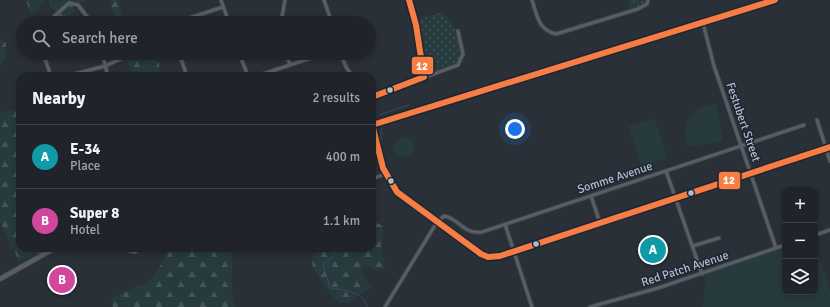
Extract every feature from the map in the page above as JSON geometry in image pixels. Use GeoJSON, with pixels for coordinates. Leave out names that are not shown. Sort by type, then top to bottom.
{"type":"FeatureCollection","features":[{"type":"Feature","properties":{"kind":"main road"},"geometry":{"type":"LineString","coordinates":[[376,124],[775,0]]}},
{"type":"Feature","properties":{"kind":"main road"},"geometry":{"type":"LineString","coordinates":[[1,277],[47,252]]}},
{"type":"Feature","properties":{"kind":"street"},"geometry":{"type":"LineString","coordinates":[[221,0],[226,16]]}},
{"type":"Feature","properties":{"kind":"street"},"geometry":{"type":"LineString","coordinates":[[282,16],[285,0]]}},
{"type":"Feature","properties":{"kind":"street"},"geometry":{"type":"LineString","coordinates":[[324,0],[330,16]]}},
{"type":"Feature","properties":{"kind":"street"},"geometry":{"type":"LineString","coordinates":[[409,0],[416,25],[424,78]]}},
{"type":"Feature","properties":{"kind":"street"},"geometry":{"type":"LineString","coordinates":[[532,0],[540,25],[545,31],[556,34],[638,9],[647,4],[648,0]]}},
{"type":"Feature","properties":{"kind":"street"},"geometry":{"type":"LineString","coordinates":[[55,16],[67,5],[72,3],[78,5],[87,16]]}},
{"type":"Feature","properties":{"kind":"street"},"geometry":{"type":"LineString","coordinates":[[195,16],[223,7]]}},
{"type":"Feature","properties":{"kind":"street","name":"Festubert Street"},"geometry":{"type":"LineString","coordinates":[[703,23],[714,66],[776,248]]}},
{"type":"Feature","properties":{"kind":"street"},"geometry":{"type":"LineString","coordinates":[[376,96],[460,63],[464,54],[458,31]]}},
{"type":"Feature","properties":{"kind":"street"},"geometry":{"type":"LineString","coordinates":[[45,60],[50,72]]}},
{"type":"Feature","properties":{"kind":"street"},"geometry":{"type":"LineString","coordinates":[[104,60],[107,72]]}},
{"type":"Feature","properties":{"kind":"street"},"geometry":{"type":"LineString","coordinates":[[82,72],[105,66],[118,60]]}},
{"type":"Feature","properties":{"kind":"street"},"geometry":{"type":"LineString","coordinates":[[181,60],[186,72]]}},
{"type":"Feature","properties":{"kind":"street"},"geometry":{"type":"LineString","coordinates":[[242,60],[246,72]]}},
{"type":"Feature","properties":{"kind":"street"},"geometry":{"type":"LineString","coordinates":[[288,60],[290,65]]}},
{"type":"Feature","properties":{"kind":"street"},"geometry":{"type":"LineString","coordinates":[[269,72],[305,60]]}},
{"type":"Feature","properties":{"kind":"street"},"geometry":{"type":"LineString","coordinates":[[344,60],[349,72]]}},
{"type":"Feature","properties":{"kind":"street"},"geometry":{"type":"LineString","coordinates":[[817,120],[828,147],[830,161]]}},
{"type":"Feature","properties":{"kind":"street","name":"Somme Avenue"},"geometry":{"type":"LineString","coordinates":[[437,222],[440,218],[446,216],[465,229],[474,232],[482,232],[804,124]]}},
{"type":"Feature","properties":{"kind":"street"},"geometry":{"type":"LineString","coordinates":[[376,144],[385,174],[391,186],[397,192],[484,255],[496,257],[828,147]]}},
{"type":"Feature","properties":{"kind":"street"},"geometry":{"type":"LineString","coordinates":[[666,171],[702,274]]}},
{"type":"Feature","properties":{"kind":"street"},"geometry":{"type":"LineString","coordinates":[[376,177],[385,174]]}},
{"type":"Feature","properties":{"kind":"street"},"geometry":{"type":"LineString","coordinates":[[591,196],[600,223]]}},
{"type":"Feature","properties":{"kind":"street"},"geometry":{"type":"LineString","coordinates":[[385,307],[437,222]]}},
{"type":"Feature","properties":{"kind":"street"},"geometry":{"type":"LineString","coordinates":[[504,224],[532,307]]}},
{"type":"Feature","properties":{"kind":"street"},"geometry":{"type":"LineString","coordinates":[[818,234],[830,230]]}},
{"type":"Feature","properties":{"kind":"street"},"geometry":{"type":"LineString","coordinates":[[693,246],[718,238]]}},
{"type":"Feature","properties":{"kind":"street","name":"Red Patch Avenue"},"geometry":{"type":"LineString","coordinates":[[590,307],[702,274],[782,246]]}},
{"type":"Feature","properties":{"kind":"green space"},"geometry":{"type":"Polygon","coordinates":[[[26,0],[46,0],[35,13],[30,13],[26,0]]]}},
{"type":"Feature","properties":{"kind":"green space"},"geometry":{"type":"Polygon","coordinates":[[[48,0],[87,0],[73,6],[74,12],[69,16],[55,16],[56,15],[48,0]]]}},
{"type":"Feature","properties":{"kind":"green space"},"geometry":{"type":"Polygon","coordinates":[[[108,0],[118,0],[122,16],[115,16],[108,0]]]}},
{"type":"Feature","properties":{"kind":"green space"},"geometry":{"type":"Polygon","coordinates":[[[629,0],[648,0],[643,5],[631,9],[629,0]]]}},
{"type":"Feature","properties":{"kind":"green space"},"geometry":{"type":"Polygon","coordinates":[[[439,13],[445,15],[453,24],[458,37],[461,56],[456,64],[428,73],[425,71],[418,22],[420,19],[439,13]]]}},
{"type":"Feature","properties":{"kind":"green space"},"geometry":{"type":"Polygon","coordinates":[[[0,39],[6,43],[5,59],[0,66],[0,39]]]}},
{"type":"Feature","properties":{"kind":"green space"},"geometry":{"type":"Polygon","coordinates":[[[129,60],[156,60],[159,63],[160,72],[131,72],[128,63],[129,60]]]}},
{"type":"Feature","properties":{"kind":"green space"},"geometry":{"type":"Polygon","coordinates":[[[716,104],[723,141],[687,147],[686,130],[687,123],[690,118],[699,109],[716,104]]]}},
{"type":"Feature","properties":{"kind":"green space"},"geometry":{"type":"Polygon","coordinates":[[[16,109],[16,252],[41,252],[19,261],[0,222],[0,113],[16,109]]]}},
{"type":"Feature","properties":{"kind":"green space"},"geometry":{"type":"Polygon","coordinates":[[[654,118],[668,158],[642,167],[628,127],[654,118]]]}},
{"type":"Feature","properties":{"kind":"green space"},"geometry":{"type":"Polygon","coordinates":[[[402,138],[410,139],[415,144],[412,154],[403,157],[395,155],[392,149],[394,142],[402,138]]]}},
{"type":"Feature","properties":{"kind":"green space"},"geometry":{"type":"Polygon","coordinates":[[[376,222],[382,226],[383,232],[381,248],[385,268],[379,271],[364,265],[363,274],[372,287],[359,294],[348,303],[338,302],[323,284],[313,267],[312,262],[315,253],[376,252],[376,222]]]}},
{"type":"Feature","properties":{"kind":"green space"},"geometry":{"type":"Polygon","coordinates":[[[782,247],[782,295],[818,295],[818,255],[830,291],[830,307],[703,307],[706,271],[782,247]]]}},
{"type":"Feature","properties":{"kind":"green space"},"geometry":{"type":"Polygon","coordinates":[[[169,252],[232,252],[232,290],[235,307],[113,307],[111,298],[140,286],[152,279],[169,252]]]}},
{"type":"Feature","properties":{"kind":"waterway"},"geometry":{"type":"LineString","coordinates":[[379,115],[409,105]]}},
{"type":"Feature","properties":{"kind":"waterway"},"geometry":{"type":"LineString","coordinates":[[381,140],[381,130],[383,127]]}},
{"type":"Feature","properties":{"kind":"waterway"},"geometry":{"type":"LineString","coordinates":[[335,252],[331,258],[323,264],[330,288],[357,294],[362,298],[367,307]]}},
{"type":"Feature","properties":{"kind":"transit line","name":"12"},"geometry":{"type":"LineString","coordinates":[[376,95],[424,77],[416,25],[409,0]]}},
{"type":"Feature","properties":{"kind":"transit line","name":"12"},"geometry":{"type":"LineString","coordinates":[[376,124],[775,0]]}},
{"type":"Feature","properties":{"kind":"transit line","name":"12"},"geometry":{"type":"LineString","coordinates":[[376,140],[383,168],[397,192],[481,254],[488,257],[500,256],[830,147]]}},
{"type":"Feature","properties":{"kind":"place","name":"E-34"},"geometry":{"type":"Point","coordinates":[653,250]}},
{"type":"Feature","properties":{"kind":"place","name":"Super 8"},"geometry":{"type":"Point","coordinates":[62,280]}}]}
